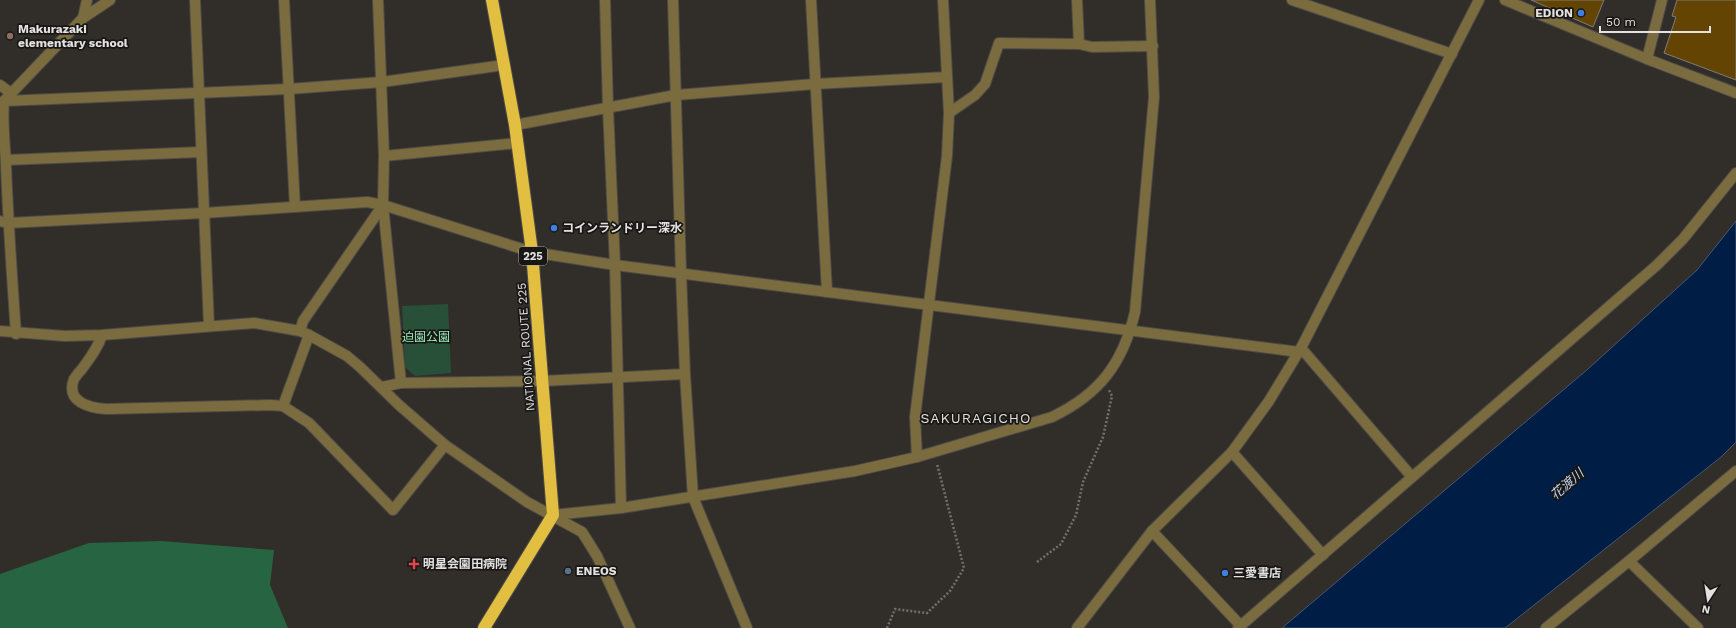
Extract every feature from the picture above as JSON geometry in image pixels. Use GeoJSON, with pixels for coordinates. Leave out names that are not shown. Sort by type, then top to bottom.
{"type":"FeatureCollection","features":[{"type":"Feature","properties":{"kind":"highway","name":"NATIONAL ROUTE 225"},"geometry":{"type":"LineString","coordinates":[[492,0],[516,125],[532,252],[553,515]]}},
{"type":"Feature","properties":{"kind":"highway"},"geometry":{"type":"LineString","coordinates":[[484,628],[553,515]]}},
{"type":"Feature","properties":{"kind":"street"},"geometry":{"type":"LineString","coordinates":[[83,18],[87,0]]}},
{"type":"Feature","properties":{"kind":"street"},"geometry":{"type":"LineString","coordinates":[[5,100],[83,18],[110,0]]}},
{"type":"Feature","properties":{"kind":"street"},"geometry":{"type":"LineString","coordinates":[[195,0],[208,326]]}},
{"type":"Feature","properties":{"kind":"street"},"geometry":{"type":"LineString","coordinates":[[284,0],[295,207]]}},
{"type":"Feature","properties":{"kind":"street"},"geometry":{"type":"LineString","coordinates":[[378,0],[384,156],[383,205],[401,383]]}},
{"type":"Feature","properties":{"kind":"street"},"geometry":{"type":"LineString","coordinates":[[605,0],[619,378],[620,508]]}},
{"type":"Feature","properties":{"kind":"street"},"geometry":{"type":"LineString","coordinates":[[673,0],[685,374],[694,497],[747,628]]}},
{"type":"Feature","properties":{"kind":"street"},"geometry":{"type":"LineString","coordinates":[[811,0],[827,292]]}},
{"type":"Feature","properties":{"kind":"street"},"geometry":{"type":"LineString","coordinates":[[917,457],[915,417],[930,306],[947,156],[948,112],[943,0]]}},
{"type":"Feature","properties":{"kind":"street"},"geometry":{"type":"LineString","coordinates":[[1076,0],[1080,44]]}},
{"type":"Feature","properties":{"kind":"street"},"geometry":{"type":"LineString","coordinates":[[553,515],[620,508],[855,471],[917,457],[1052,417],[1071,408],[1103,380],[1122,354],[1135,312],[1154,97],[1150,0]]}},
{"type":"Feature","properties":{"kind":"street"},"geometry":{"type":"LineString","coordinates":[[1292,0],[1452,54]]}},
{"type":"Feature","properties":{"kind":"street"},"geometry":{"type":"LineString","coordinates":[[1077,628],[1152,530],[1232,452],[1269,401],[1300,350],[1452,54],[1478,0]]}},
{"type":"Feature","properties":{"kind":"street"},"geometry":{"type":"LineString","coordinates":[[1505,0],[1736,93]]}},
{"type":"Feature","properties":{"kind":"street"},"geometry":{"type":"LineString","coordinates":[[1647,58],[1662,0]]}},
{"type":"Feature","properties":{"kind":"street"},"geometry":{"type":"LineString","coordinates":[[948,112],[976,94],[985,84],[999,43],[1080,44],[1092,48],[1153,46]]}},
{"type":"Feature","properties":{"kind":"street"},"geometry":{"type":"LineString","coordinates":[[5,100],[289,89],[382,82],[504,64]]}},
{"type":"Feature","properties":{"kind":"street"},"geometry":{"type":"LineString","coordinates":[[516,125],[676,95],[815,84],[946,77]]}},
{"type":"Feature","properties":{"kind":"street"},"geometry":{"type":"LineString","coordinates":[[0,85],[5,100],[2,123],[6,160],[4,222],[16,334]]}},
{"type":"Feature","properties":{"kind":"street"},"geometry":{"type":"LineString","coordinates":[[384,156],[518,143]]}},
{"type":"Feature","properties":{"kind":"street"},"geometry":{"type":"LineString","coordinates":[[6,160],[201,152]]}},
{"type":"Feature","properties":{"kind":"street"},"geometry":{"type":"LineString","coordinates":[[1152,530],[1240,627],[1412,476],[1657,265],[1683,238],[1736,174]]}},
{"type":"Feature","properties":{"kind":"street"},"geometry":{"type":"LineString","coordinates":[[4,222],[204,213],[367,202],[383,205],[532,252],[615,266],[681,273],[1130,331],[1300,350],[1412,476]]}},
{"type":"Feature","properties":{"kind":"street"},"geometry":{"type":"LineString","coordinates":[[283,406],[304,333],[303,321],[383,205]]}},
{"type":"Feature","properties":{"kind":"street"},"geometry":{"type":"LineString","coordinates":[[0,332],[65,336],[102,335],[254,323],[304,333],[347,356],[382,387],[399,406],[445,445],[527,502],[582,532],[597,556],[630,628]]}},
{"type":"Feature","properties":{"kind":"street"},"geometry":{"type":"LineString","coordinates":[[102,335],[99,346],[74,379],[74,394],[81,404],[91,408],[106,409],[270,405],[283,406],[309,423],[393,510],[445,445]]}},
{"type":"Feature","properties":{"kind":"street"},"geometry":{"type":"LineString","coordinates":[[382,387],[401,383],[542,381],[685,374]]}},
{"type":"Feature","properties":{"kind":"street"},"geometry":{"type":"LineString","coordinates":[[1232,452],[1322,555]]}},
{"type":"Feature","properties":{"kind":"street"},"geometry":{"type":"LineString","coordinates":[[1546,628],[1630,561],[1736,471]]}},
{"type":"Feature","properties":{"kind":"street"},"geometry":{"type":"LineString","coordinates":[[1630,561],[1698,628]]}},
{"type":"Feature","properties":{"kind":"path"},"geometry":{"type":"LineString","coordinates":[[1038,562],[1061,544],[1076,515],[1083,482],[1103,437],[1112,396],[1103,380]]}},
{"type":"Feature","properties":{"kind":"path"},"geometry":{"type":"LineString","coordinates":[[887,628],[895,609],[927,614],[950,591],[964,568],[934,451]]}},
{"type":"Feature","properties":{"kind":"green space","name":"迫園公園"},"geometry":{"type":"Polygon","coordinates":[[[448,304],[451,373],[415,376],[405,367],[402,306],[448,304]]]}},
{"type":"Feature","properties":{"kind":"green space"},"geometry":{"type":"Polygon","coordinates":[[[161,541],[274,550],[270,585],[288,628],[0,628],[0,574],[89,543],[161,541]]]}},
{"type":"Feature","properties":{"kind":"water","name":"花渡川"},"geometry":{"type":"Polygon","coordinates":[[[1736,221],[1736,442],[1721,457],[1505,628],[1282,628],[1588,369],[1697,270],[1736,221]]]}},
{"type":"Feature","properties":{"kind":"building","name":"EDION"},"geometry":{"type":"Polygon","coordinates":[[[1531,0],[1604,0],[1593,27],[1531,0]]]}},
{"type":"Feature","properties":{"kind":"building"},"geometry":{"type":"Polygon","coordinates":[[[1677,0],[1736,0],[1736,80],[1664,53],[1676,17],[1672,16],[1677,0]]]}},
{"type":"Feature","properties":{"kind":"place","name":"EDION"},"geometry":{"type":"Point","coordinates":[1581,13]}},
{"type":"Feature","properties":{"kind":"place","name":"Makurazaki elementary school"},"geometry":{"type":"Point","coordinates":[10,36]}},
{"type":"Feature","properties":{"kind":"place","name":"コインランドリー深水"},"geometry":{"type":"Point","coordinates":[554,228]}},
{"type":"Feature","properties":{"kind":"place","name":"明星会園田病院"},"geometry":{"type":"Point","coordinates":[414,564]}},
{"type":"Feature","properties":{"kind":"place","name":"ENEOS"},"geometry":{"type":"Point","coordinates":[568,571]}},
{"type":"Feature","properties":{"kind":"place","name":"三愛書店"},"geometry":{"type":"Point","coordinates":[1225,573]}},
{"type":"Feature","properties":{"kind":"district","name":"SAKURAGICHO"},"geometry":{"type":"Point","coordinates":[976,418]}}]}
